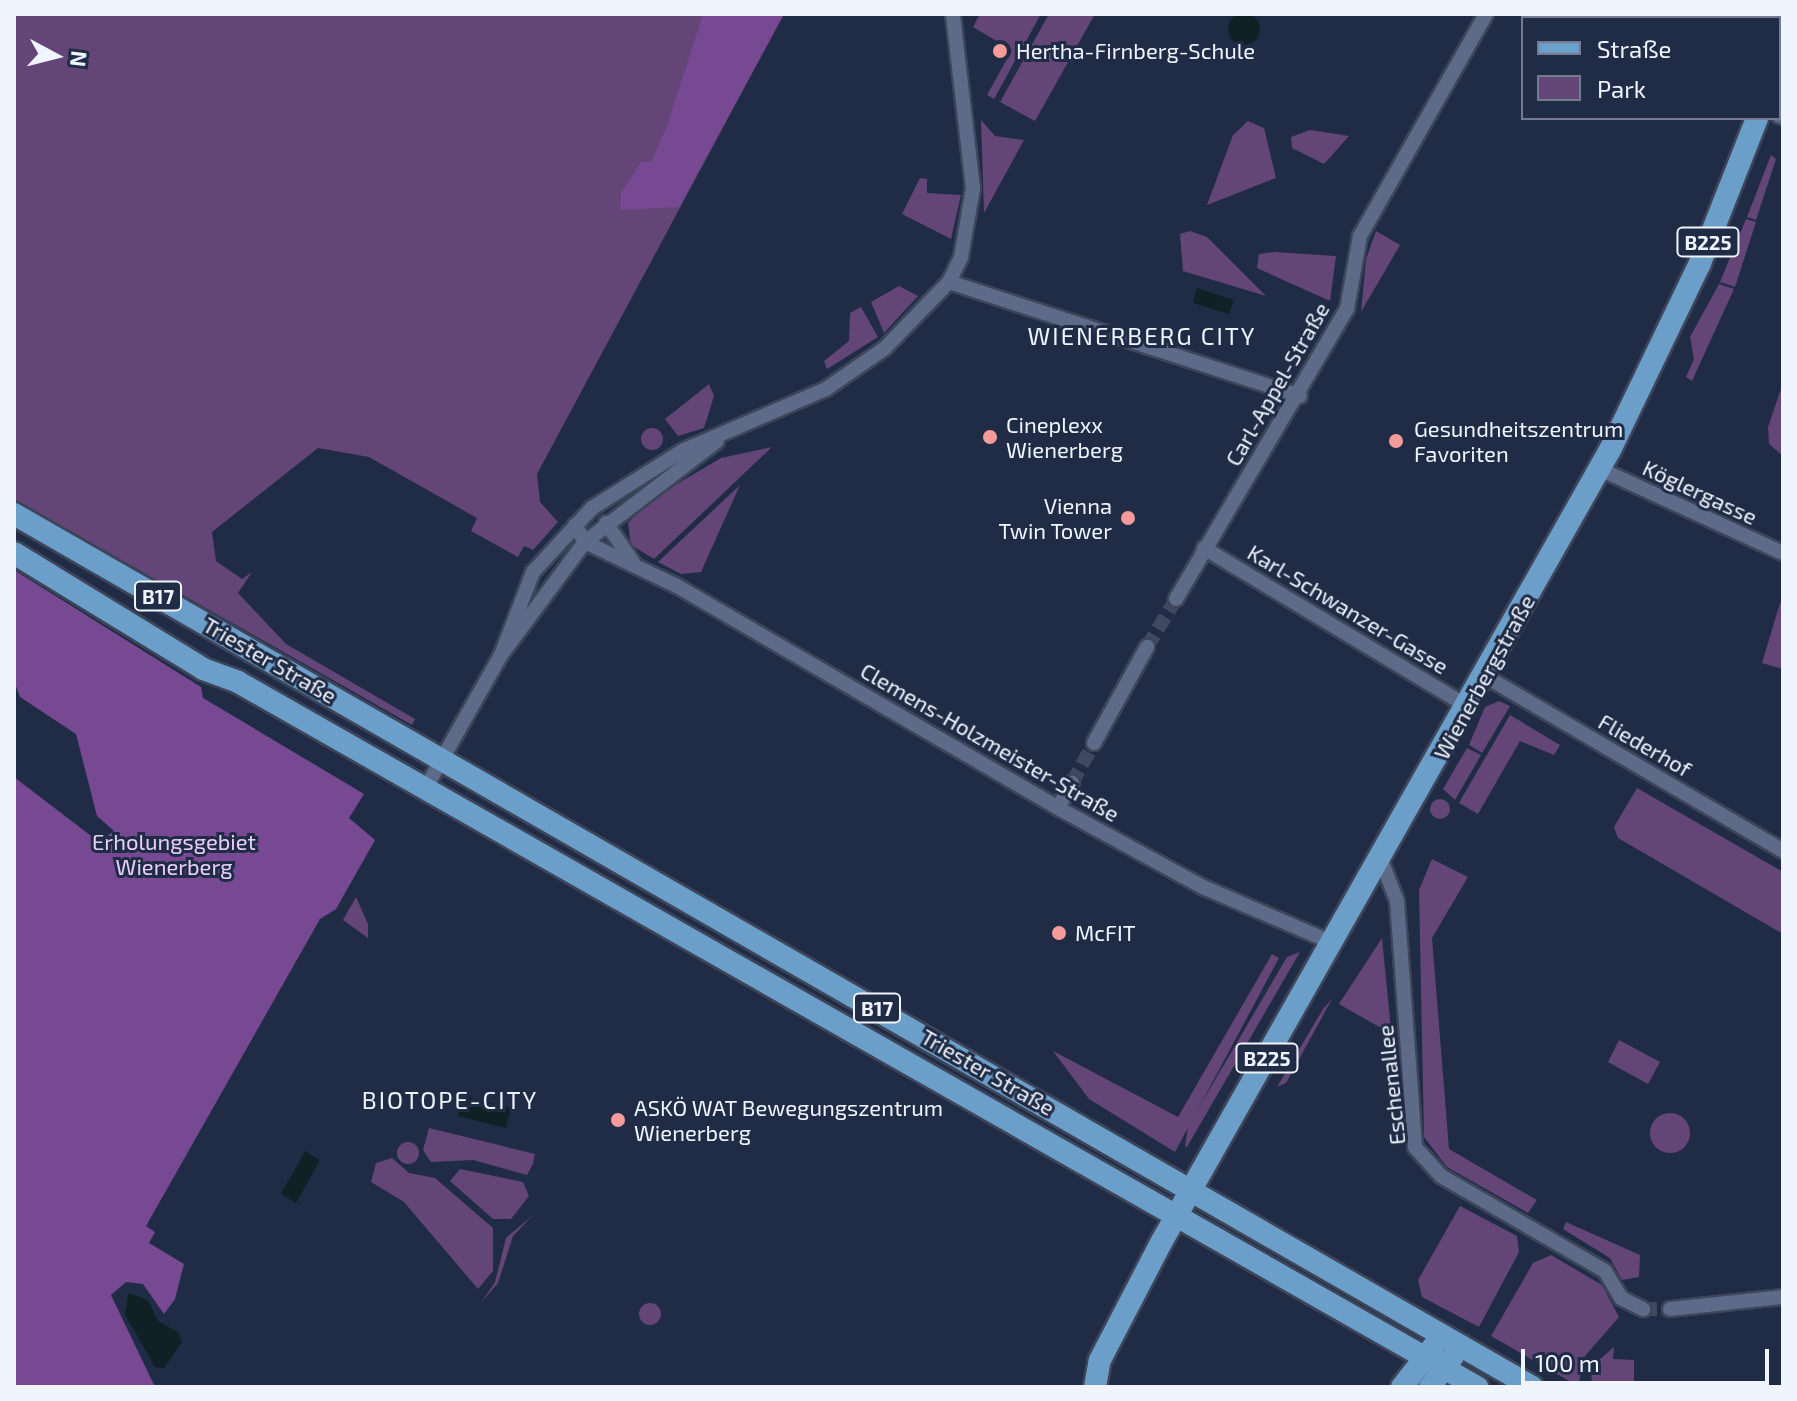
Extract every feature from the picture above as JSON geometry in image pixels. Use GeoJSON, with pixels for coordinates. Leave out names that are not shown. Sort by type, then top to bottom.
{"type":"FeatureCollection","features":[{"type":"Feature","properties":{"kind":"main road","name":"Wienerbergstraße"},"geometry":{"type":"LineString","coordinates":[[1095,1387],[1100,1360],[1175,1219],[1469,707],[1600,469],[1678,314],[1756,120]]}},
{"type":"Feature","properties":{"kind":"main road","name":"Triester Straße"},"geometry":{"type":"LineString","coordinates":[[14,514],[1532,1387]]}},
{"type":"Feature","properties":{"kind":"main road","name":"Triester Straße"},"geometry":{"type":"LineString","coordinates":[[14,553],[182,657],[1477,1387]]}},
{"type":"Feature","properties":{"kind":"main road"},"geometry":{"type":"LineString","coordinates":[[1430,1387],[1436,1363],[1451,1341]]}},
{"type":"Feature","properties":{"kind":"main road"},"geometry":{"type":"LineString","coordinates":[[1402,1387],[1436,1363]]}},
{"type":"Feature","properties":{"kind":"street"},"geometry":{"type":"LineString","coordinates":[[501,655],[533,572],[575,525],[638,474],[724,436],[861,367],[949,282],[961,257],[973,188],[953,14]]}},
{"type":"Feature","properties":{"kind":"street","name":"Carl-Appel-Straße"},"geometry":{"type":"LineString","coordinates":[[1176,599],[1300,396],[1347,309],[1360,236],[1486,14]]}},
{"type":"Feature","properties":{"kind":"street"},"geometry":{"type":"LineString","coordinates":[[949,282],[1300,396]]}},
{"type":"Feature","properties":{"kind":"street"},"geometry":{"type":"LineString","coordinates":[[424,791],[501,655],[585,542],[724,436]]}},
{"type":"Feature","properties":{"kind":"street","name":"Köglergasse"},"geometry":{"type":"LineString","coordinates":[[1600,469],[1783,553]]}},
{"type":"Feature","properties":{"kind":"street","name":"Clemens-Holzmeister-Straße"},"geometry":{"type":"LineString","coordinates":[[606,523],[634,562]]}},
{"type":"Feature","properties":{"kind":"street"},"geometry":{"type":"LineString","coordinates":[[575,525],[585,542]]}},
{"type":"Feature","properties":{"kind":"street","name":"Clemens-Holzmeister-Straße"},"geometry":{"type":"LineString","coordinates":[[585,542],[634,562],[1058,808],[1203,887],[1333,943]]}},
{"type":"Feature","properties":{"kind":"street","name":"Karl-Schwanzer-Gasse"},"geometry":{"type":"LineString","coordinates":[[1207,544],[1469,707]]}},
{"type":"Feature","properties":{"kind":"street"},"geometry":{"type":"LineString","coordinates":[[1094,743],[1147,647]]}},
{"type":"Feature","properties":{"kind":"street","name":"Fliederhof"},"geometry":{"type":"LineString","coordinates":[[1485,676],[1783,851]]}},
{"type":"Feature","properties":{"kind":"street"},"geometry":{"type":"LineString","coordinates":[[1058,808],[1072,783]]}},
{"type":"Feature","properties":{"kind":"street","name":"Eschenallee"},"geometry":{"type":"LineString","coordinates":[[1381,860],[1397,901],[1415,1147],[1441,1176],[1605,1271],[1621,1298],[1643,1309]]}},
{"type":"Feature","properties":{"kind":"street"},"geometry":{"type":"LineString","coordinates":[[1670,1309],[1783,1297]]}},
{"type":"Feature","properties":{"kind":"green space"},"geometry":{"type":"Polygon","coordinates":[[[14,14],[784,14],[537,474],[540,502],[558,522],[533,550],[524,546],[518,557],[471,531],[477,518],[369,457],[318,448],[212,532],[216,561],[242,579],[252,572],[238,593],[286,644],[415,719],[412,725],[14,499],[14,14]]]}},
{"type":"Feature","properties":{"kind":"green space"},"geometry":{"type":"Polygon","coordinates":[[[703,14],[784,14],[679,207],[620,210],[621,193],[641,162],[651,162],[666,129],[703,14]]]}},
{"type":"Feature","properties":{"kind":"green space"},"geometry":{"type":"Polygon","coordinates":[[[980,14],[1041,14],[994,99],[987,95],[1012,50],[973,27],[980,14]]]}},
{"type":"Feature","properties":{"kind":"green space"},"geometry":{"type":"Polygon","coordinates":[[[1049,14],[1095,14],[1035,121],[1000,102],[1049,14]]]}},
{"type":"Feature","properties":{"kind":"green space"},"geometry":{"type":"Polygon","coordinates":[[[981,120],[995,136],[1024,140],[984,213],[981,120]]]}},
{"type":"Feature","properties":{"kind":"green space"},"geometry":{"type":"Polygon","coordinates":[[[1248,121],[1264,128],[1276,178],[1207,205],[1233,135],[1248,121]]]}},
{"type":"Feature","properties":{"kind":"green space"},"geometry":{"type":"Polygon","coordinates":[[[1310,130],[1349,136],[1324,164],[1292,148],[1291,137],[1310,130]]]}},
{"type":"Feature","properties":{"kind":"green space"},"geometry":{"type":"Polygon","coordinates":[[[1771,155],[1776,159],[1756,220],[1747,217],[1771,155]]]}},
{"type":"Feature","properties":{"kind":"green space"},"geometry":{"type":"Polygon","coordinates":[[[920,178],[927,179],[927,193],[961,195],[951,239],[902,214],[920,178]]]}},
{"type":"Feature","properties":{"kind":"green space"},"geometry":{"type":"Polygon","coordinates":[[[1746,219],[1756,222],[1735,287],[1720,282],[1746,219]]]}},
{"type":"Feature","properties":{"kind":"green space"},"geometry":{"type":"Polygon","coordinates":[[[1190,231],[1207,237],[1266,296],[1183,271],[1180,234],[1190,231]]]}},
{"type":"Feature","properties":{"kind":"green space"},"geometry":{"type":"Polygon","coordinates":[[[1376,231],[1400,245],[1361,312],[1366,259],[1376,231]]]}},
{"type":"Feature","properties":{"kind":"green space"},"geometry":{"type":"Polygon","coordinates":[[[1259,254],[1336,256],[1330,301],[1257,268],[1259,254]]]}},
{"type":"Feature","properties":{"kind":"green space"},"geometry":{"type":"Polygon","coordinates":[[[1719,284],[1734,289],[1692,381],[1686,377],[1694,359],[1690,337],[1719,284]]]}},
{"type":"Feature","properties":{"kind":"green space"},"geometry":{"type":"Polygon","coordinates":[[[899,286],[918,296],[884,333],[871,302],[899,286]]]}},
{"type":"Feature","properties":{"kind":"green space"},"geometry":{"type":"Polygon","coordinates":[[[861,307],[878,337],[827,369],[824,361],[849,341],[850,313],[861,307]]]}},
{"type":"Feature","properties":{"kind":"green space"},"geometry":{"type":"Polygon","coordinates":[[[1783,383],[1783,456],[1769,444],[1768,427],[1783,383]]]}},
{"type":"Feature","properties":{"kind":"green space"},"geometry":{"type":"Polygon","coordinates":[[[709,384],[714,396],[704,428],[678,436],[665,419],[709,384]]]}},
{"type":"Feature","properties":{"kind":"green space"},"geometry":{"type":"Polygon","coordinates":[[[652,428],[660,431],[663,439],[660,447],[652,450],[644,447],[641,439],[644,431],[652,428]]]}},
{"type":"Feature","properties":{"kind":"green space"},"geometry":{"type":"Polygon","coordinates":[[[772,447],[654,559],[631,545],[628,523],[650,500],[721,458],[772,447]]]}},
{"type":"Feature","properties":{"kind":"green space"},"geometry":{"type":"Polygon","coordinates":[[[740,485],[701,572],[681,574],[658,562],[740,485]]]}},
{"type":"Feature","properties":{"kind":"green space","name":"Erholungsgebiet Wienerberg"},"geometry":{"type":"Polygon","coordinates":[[[14,570],[201,687],[203,698],[364,794],[349,818],[375,840],[336,909],[320,919],[146,1226],[155,1232],[149,1243],[184,1264],[175,1299],[164,1314],[143,1284],[126,1282],[111,1295],[155,1387],[14,1387],[14,777],[99,842],[114,831],[97,816],[76,734],[20,697],[14,681],[14,570]]]}},
{"type":"Feature","properties":{"kind":"green space"},"geometry":{"type":"Polygon","coordinates":[[[1780,603],[1783,604],[1783,669],[1762,663],[1780,603]]]}},
{"type":"Feature","properties":{"kind":"green space"},"geometry":{"type":"Polygon","coordinates":[[[1499,701],[1510,706],[1482,753],[1469,745],[1485,707],[1499,701]]]}},
{"type":"Feature","properties":{"kind":"green space"},"geometry":{"type":"Polygon","coordinates":[[[1510,715],[1560,745],[1554,755],[1520,741],[1478,814],[1459,803],[1510,715]]]}},
{"type":"Feature","properties":{"kind":"green space"},"geometry":{"type":"Polygon","coordinates":[[[1467,748],[1481,755],[1455,800],[1443,789],[1467,748]]]}},
{"type":"Feature","properties":{"kind":"green space"},"geometry":{"type":"Polygon","coordinates":[[[1637,788],[1783,872],[1783,934],[1618,838],[1614,827],[1637,788]]]}},
{"type":"Feature","properties":{"kind":"green space"},"geometry":{"type":"Polygon","coordinates":[[[1436,799],[1444,799],[1450,809],[1444,819],[1436,819],[1430,813],[1430,805],[1436,799]]]}},
{"type":"Feature","properties":{"kind":"green space"},"geometry":{"type":"Polygon","coordinates":[[[1432,859],[1468,877],[1432,938],[1449,1149],[1537,1200],[1528,1213],[1447,1167],[1424,1137],[1419,890],[1432,859]]]}},
{"type":"Feature","properties":{"kind":"green space"},"geometry":{"type":"Polygon","coordinates":[[[356,897],[368,924],[368,938],[343,920],[356,897]]]}},
{"type":"Feature","properties":{"kind":"green space"},"geometry":{"type":"Polygon","coordinates":[[[1382,938],[1391,1030],[1388,1032],[1339,1004],[1382,938]]]}},
{"type":"Feature","properties":{"kind":"green space"},"geometry":{"type":"Polygon","coordinates":[[[1300,952],[1185,1147],[1188,1126],[1287,957],[1300,952]]]}},
{"type":"Feature","properties":{"kind":"green space"},"geometry":{"type":"Polygon","coordinates":[[[1272,954],[1279,958],[1175,1152],[1089,1099],[1053,1051],[1178,1117],[1272,954]]]}},
{"type":"Feature","properties":{"kind":"green space"},"geometry":{"type":"Polygon","coordinates":[[[1332,999],[1286,1083],[1277,1087],[1323,1009],[1332,999]]]}},
{"type":"Feature","properties":{"kind":"green space"},"geometry":{"type":"Polygon","coordinates":[[[1619,1040],[1660,1062],[1648,1084],[1608,1062],[1619,1040]]]}},
{"type":"Feature","properties":{"kind":"green space"},"geometry":{"type":"Polygon","coordinates":[[[1670,1113],[1684,1119],[1690,1133],[1684,1147],[1670,1153],[1656,1147],[1650,1133],[1656,1119],[1670,1113]]]}},
{"type":"Feature","properties":{"kind":"green space"},"geometry":{"type":"Polygon","coordinates":[[[429,1128],[535,1154],[533,1164],[527,1175],[473,1160],[431,1162],[423,1150],[429,1128]]]}},
{"type":"Feature","properties":{"kind":"green space"},"geometry":{"type":"Polygon","coordinates":[[[408,1142],[416,1145],[419,1153],[416,1161],[408,1164],[400,1161],[397,1153],[400,1145],[408,1142]]]}},
{"type":"Feature","properties":{"kind":"green space"},"geometry":{"type":"Polygon","coordinates":[[[392,1158],[409,1173],[435,1178],[493,1228],[493,1271],[478,1289],[404,1202],[371,1182],[376,1163],[392,1158]]]}},
{"type":"Feature","properties":{"kind":"green space"},"geometry":{"type":"Polygon","coordinates":[[[460,1169],[523,1182],[529,1196],[511,1219],[493,1219],[450,1181],[460,1169]]]}},
{"type":"Feature","properties":{"kind":"green space"},"geometry":{"type":"Polygon","coordinates":[[[1460,1206],[1517,1236],[1519,1252],[1479,1327],[1422,1297],[1418,1280],[1460,1206]]]}},
{"type":"Feature","properties":{"kind":"green space"},"geometry":{"type":"Polygon","coordinates":[[[533,1215],[513,1236],[498,1283],[481,1303],[495,1282],[506,1238],[533,1215]]]}},
{"type":"Feature","properties":{"kind":"green space"},"geometry":{"type":"Polygon","coordinates":[[[1566,1222],[1640,1255],[1639,1277],[1622,1280],[1610,1258],[1563,1229],[1566,1222]]]}},
{"type":"Feature","properties":{"kind":"green space"},"geometry":{"type":"Polygon","coordinates":[[[1551,1255],[1602,1285],[1619,1317],[1585,1356],[1578,1386],[1491,1336],[1533,1263],[1551,1255]]]}},
{"type":"Feature","properties":{"kind":"green space"},"geometry":{"type":"Polygon","coordinates":[[[650,1303],[658,1306],[661,1314],[658,1322],[650,1325],[642,1322],[639,1314],[642,1306],[650,1303]]]}},
{"type":"Feature","properties":{"kind":"green space"},"geometry":{"type":"Polygon","coordinates":[[[1614,1347],[1613,1359],[1634,1360],[1634,1387],[1592,1387],[1591,1367],[1614,1347]]]}},
{"type":"Feature","properties":{"kind":"shaded area"},"geometry":{"type":"Polygon","coordinates":[[[1244,13],[1256,17],[1260,29],[1256,41],[1244,45],[1232,41],[1228,29],[1232,17],[1244,13]]]}},
{"type":"Feature","properties":{"kind":"shaded area"},"geometry":{"type":"Polygon","coordinates":[[[1197,288],[1234,300],[1229,314],[1193,303],[1197,288]]]}},
{"type":"Feature","properties":{"kind":"shaded area"},"geometry":{"type":"Polygon","coordinates":[[[463,1096],[511,1108],[506,1128],[458,1116],[463,1096]]]}},
{"type":"Feature","properties":{"kind":"shaded area"},"geometry":{"type":"Polygon","coordinates":[[[305,1151],[320,1160],[296,1203],[281,1194],[305,1151]]]}},
{"type":"Feature","properties":{"kind":"shaded area"},"geometry":{"type":"Polygon","coordinates":[[[128,1293],[148,1300],[158,1321],[178,1332],[182,1342],[164,1368],[155,1367],[125,1315],[128,1293]]]}},
{"type":"Feature","properties":{"kind":"tunnel"},"geometry":{"type":"LineString","coordinates":[[1147,647],[1176,599]]}},
{"type":"Feature","properties":{"kind":"tunnel"},"geometry":{"type":"LineString","coordinates":[[1072,783],[1094,743]]}},
{"type":"Feature","properties":{"kind":"tunnel"},"geometry":{"type":"LineString","coordinates":[[1643,1309],[1670,1309]]}},
{"type":"Feature","properties":{"kind":"place","name":"Hertha-Firnberg-Schule"},"geometry":{"type":"Point","coordinates":[1000,51]}},
{"type":"Feature","properties":{"kind":"place","name":"Cineplexx Wienerberg"},"geometry":{"type":"Point","coordinates":[990,437]}},
{"type":"Feature","properties":{"kind":"place","name":"Gesundheitszentrum Favoriten"},"geometry":{"type":"Point","coordinates":[1396,441]}},
{"type":"Feature","properties":{"kind":"place","name":"Vienna Twin Tower"},"geometry":{"type":"Point","coordinates":[1128,518]}},
{"type":"Feature","properties":{"kind":"place","name":"McFIT"},"geometry":{"type":"Point","coordinates":[1059,933]}},
{"type":"Feature","properties":{"kind":"place","name":"ASKÖ WAT Bewegungszentrum Wienerberg"},"geometry":{"type":"Point","coordinates":[618,1120]}},
{"type":"Feature","properties":{"kind":"district","name":"WIENERBERG CITY"},"geometry":{"type":"Point","coordinates":[1142,336]}},
{"type":"Feature","properties":{"kind":"district","name":"BIOTOPE-CITY"},"geometry":{"type":"Point","coordinates":[450,1100]}}]}
